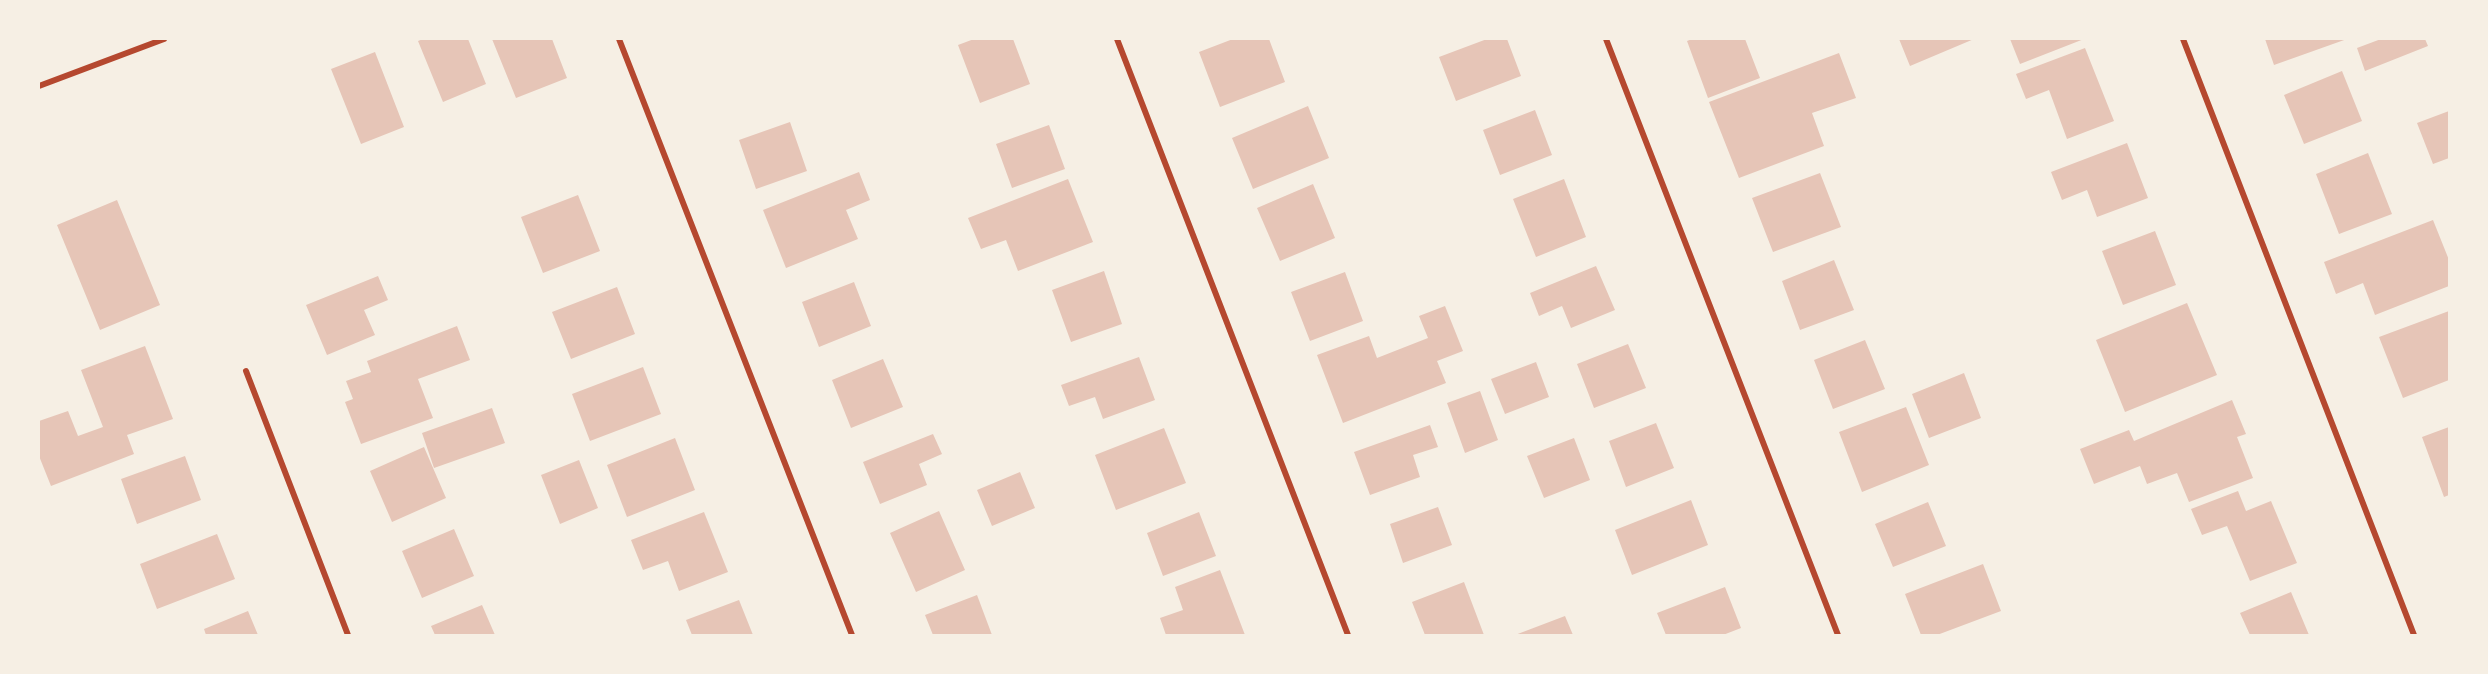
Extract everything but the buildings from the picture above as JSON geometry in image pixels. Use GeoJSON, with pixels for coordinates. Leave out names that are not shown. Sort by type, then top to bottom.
{"type":"FeatureCollection","features":[{"type":"Feature","properties":{"kind":"street"},"geometry":{"type":"LineString","coordinates":[[39,86],[164,39]]}},
{"type":"Feature","properties":{"kind":"street"},"geometry":{"type":"LineString","coordinates":[[619,39],[852,635]]}},
{"type":"Feature","properties":{"kind":"street"},"geometry":{"type":"LineString","coordinates":[[1117,39],[1348,635]]}},
{"type":"Feature","properties":{"kind":"street"},"geometry":{"type":"LineString","coordinates":[[1606,39],[1838,635]]}},
{"type":"Feature","properties":{"kind":"street"},"geometry":{"type":"LineString","coordinates":[[2183,39],[2414,635]]}},
{"type":"Feature","properties":{"kind":"street"},"geometry":{"type":"LineString","coordinates":[[246,370],[348,635]]}}]}
